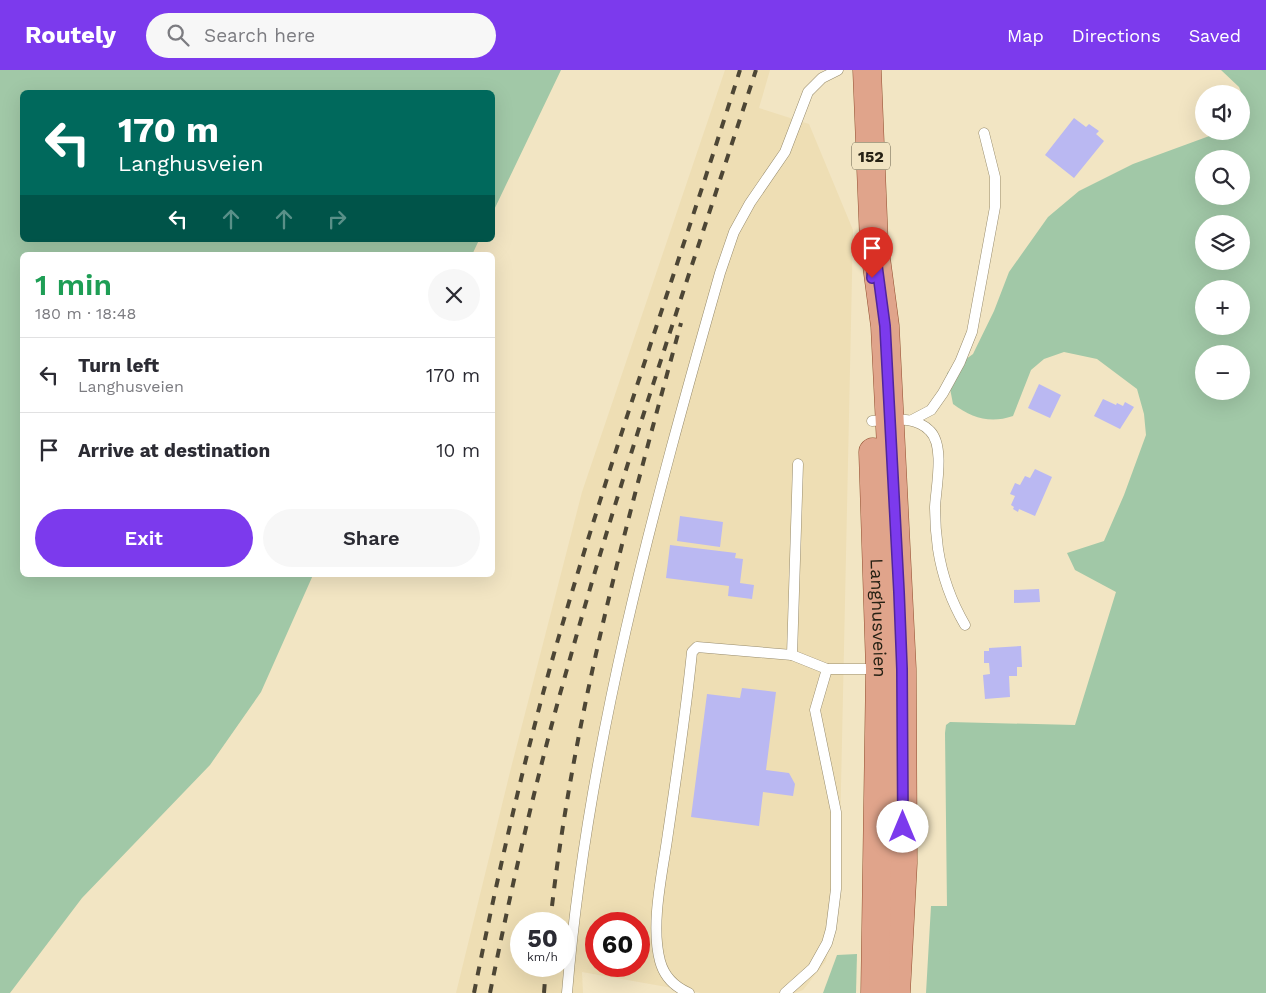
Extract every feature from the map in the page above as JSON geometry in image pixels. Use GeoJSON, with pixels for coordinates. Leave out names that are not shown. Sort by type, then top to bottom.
{"type":"FeatureCollection","features":[{"type":"Feature","properties":{"kind":"main road","name":"Langhusveien"},"geometry":{"type":"LineString","coordinates":[[867,70],[874,243],[885,326],[891,420],[891,669],[875,993]]}},
{"type":"Feature","properties":{"kind":"main road","name":"Langhusveien"},"geometry":{"type":"LineString","coordinates":[[891,669],[903,863],[896,993]]}},
{"type":"Feature","properties":{"kind":"lane"},"geometry":{"type":"LineString","coordinates":[[567,993],[573,924],[599,754],[643,557],[720,273],[734,232],[750,203],[785,152],[808,92],[822,78],[838,70]]}},
{"type":"Feature","properties":{"kind":"lane"},"geometry":{"type":"LineString","coordinates":[[891,420],[931,410],[960,362],[972,332],[995,207],[995,177],[984,133]]}},
{"type":"Feature","properties":{"kind":"lane"},"geometry":{"type":"LineString","coordinates":[[891,420],[931,432],[936,444],[938,465],[935,507],[938,549],[948,589],[965,624]]}},
{"type":"Feature","properties":{"kind":"lane"},"geometry":{"type":"LineString","coordinates":[[792,655],[798,464]]}},
{"type":"Feature","properties":{"kind":"lane"},"geometry":{"type":"LineString","coordinates":[[689,993],[678,987],[665,974],[660,963],[657,934],[660,886],[692,652],[697,647],[792,655],[827,669],[891,669]]}},
{"type":"Feature","properties":{"kind":"lane"},"geometry":{"type":"LineString","coordinates":[[785,993],[812,968],[826,943],[831,929],[836,889],[836,812],[815,710],[827,669]]}},
{"type":"Feature","properties":{"kind":"shaded area"},"geometry":{"type":"Polygon","coordinates":[[[725,70],[770,70],[759,108],[809,124],[853,230],[839,880],[826,961],[803,990],[795,993],[701,993],[610,977],[650,977],[650,912],[585,912],[585,973],[582,972],[583,993],[456,993],[511,768],[582,492],[725,70]]]}},
{"type":"Feature","properties":{"kind":"green space"},"geometry":{"type":"Polygon","coordinates":[[[0,70],[561,70],[495,208],[495,90],[20,90],[20,242],[478,242],[473,252],[20,252],[20,577],[312,577],[261,692],[210,765],[82,898],[10,993],[0,993],[0,70]]]}},
{"type":"Feature","properties":{"kind":"green space"},"geometry":{"type":"Polygon","coordinates":[[[1221,70],[1266,70],[1266,993],[926,993],[931,906],[947,906],[946,725],[950,722],[1075,725],[1116,592],[1075,570],[1067,553],[1104,541],[1124,495],[1146,435],[1144,414],[1137,389],[1097,359],[1064,352],[1044,359],[1031,370],[1013,416],[997,419],[974,416],[953,404],[947,373],[973,354],[994,311],[1009,272],[1048,217],[1079,191],[1133,164],[1198,140],[1250,140],[1250,85],[1237,85],[1221,70]]]}},
{"type":"Feature","properties":{"kind":"green space"},"geometry":{"type":"Polygon","coordinates":[[[857,954],[856,993],[823,993],[837,955],[857,954]]]}},
{"type":"Feature","properties":{"kind":"building"},"geometry":{"type":"Polygon","coordinates":[[[1074,118],[1086,127],[1089,124],[1099,131],[1096,134],[1104,141],[1074,178],[1045,155],[1074,118]]]}},
{"type":"Feature","properties":{"kind":"building"},"geometry":{"type":"Polygon","coordinates":[[[1039,384],[1061,395],[1050,418],[1028,408],[1039,384]]]}},
{"type":"Feature","properties":{"kind":"building"},"geometry":{"type":"Polygon","coordinates":[[[1103,399],[1123,406],[1125,402],[1134,407],[1120,429],[1094,416],[1103,399]]]}},
{"type":"Feature","properties":{"kind":"building"},"geometry":{"type":"Polygon","coordinates":[[[1035,469],[1052,477],[1035,516],[1019,509],[1018,512],[1013,509],[1014,507],[1011,505],[1015,496],[1010,494],[1015,483],[1020,485],[1025,476],[1030,478],[1035,469]]]}},
{"type":"Feature","properties":{"kind":"building"},"geometry":{"type":"Polygon","coordinates":[[[680,516],[723,522],[720,547],[677,541],[680,516]]]}},
{"type":"Feature","properties":{"kind":"building"},"geometry":{"type":"Polygon","coordinates":[[[670,545],[736,553],[735,558],[743,559],[740,583],[754,585],[752,599],[728,596],[729,586],[666,578],[670,545]]]}},
{"type":"Feature","properties":{"kind":"building"},"geometry":{"type":"Polygon","coordinates":[[[1039,589],[1040,602],[1014,603],[1014,590],[1039,589]]]}},
{"type":"Feature","properties":{"kind":"building"},"geometry":{"type":"Polygon","coordinates":[[[1021,646],[1022,667],[1017,667],[1017,676],[1009,676],[1010,697],[985,699],[983,675],[990,674],[989,663],[984,663],[984,651],[989,651],[989,648],[1021,646]]]}},
{"type":"Feature","properties":{"kind":"building"},"geometry":{"type":"Polygon","coordinates":[[[742,688],[776,692],[766,770],[789,773],[795,784],[793,796],[763,792],[759,826],[691,817],[707,694],[740,698],[742,688]]]}},
{"type":"Feature","properties":{"kind":"railway"},"geometry":{"type":"LineString","coordinates":[[474,993],[511,821],[555,650],[622,432],[740,70]]}},
{"type":"Feature","properties":{"kind":"railway"},"geometry":{"type":"LineString","coordinates":[[490,993],[537,781],[592,581],[660,361],[756,70]]}},
{"type":"Feature","properties":{"kind":"railway"},"geometry":{"type":"LineString","coordinates":[[552,912],[572,771],[587,696],[622,546],[681,323]]}},
{"type":"Feature","properties":{"kind":"railway"},"geometry":{"type":"LineString","coordinates":[[544,993],[545,977]]}},
{"type":"Feature","properties":{"kind":"route"},"geometry":{"type":"LineString","coordinates":[[872,278],[874,243],[885,326],[899,592],[902,669],[903,827]]}}]}
